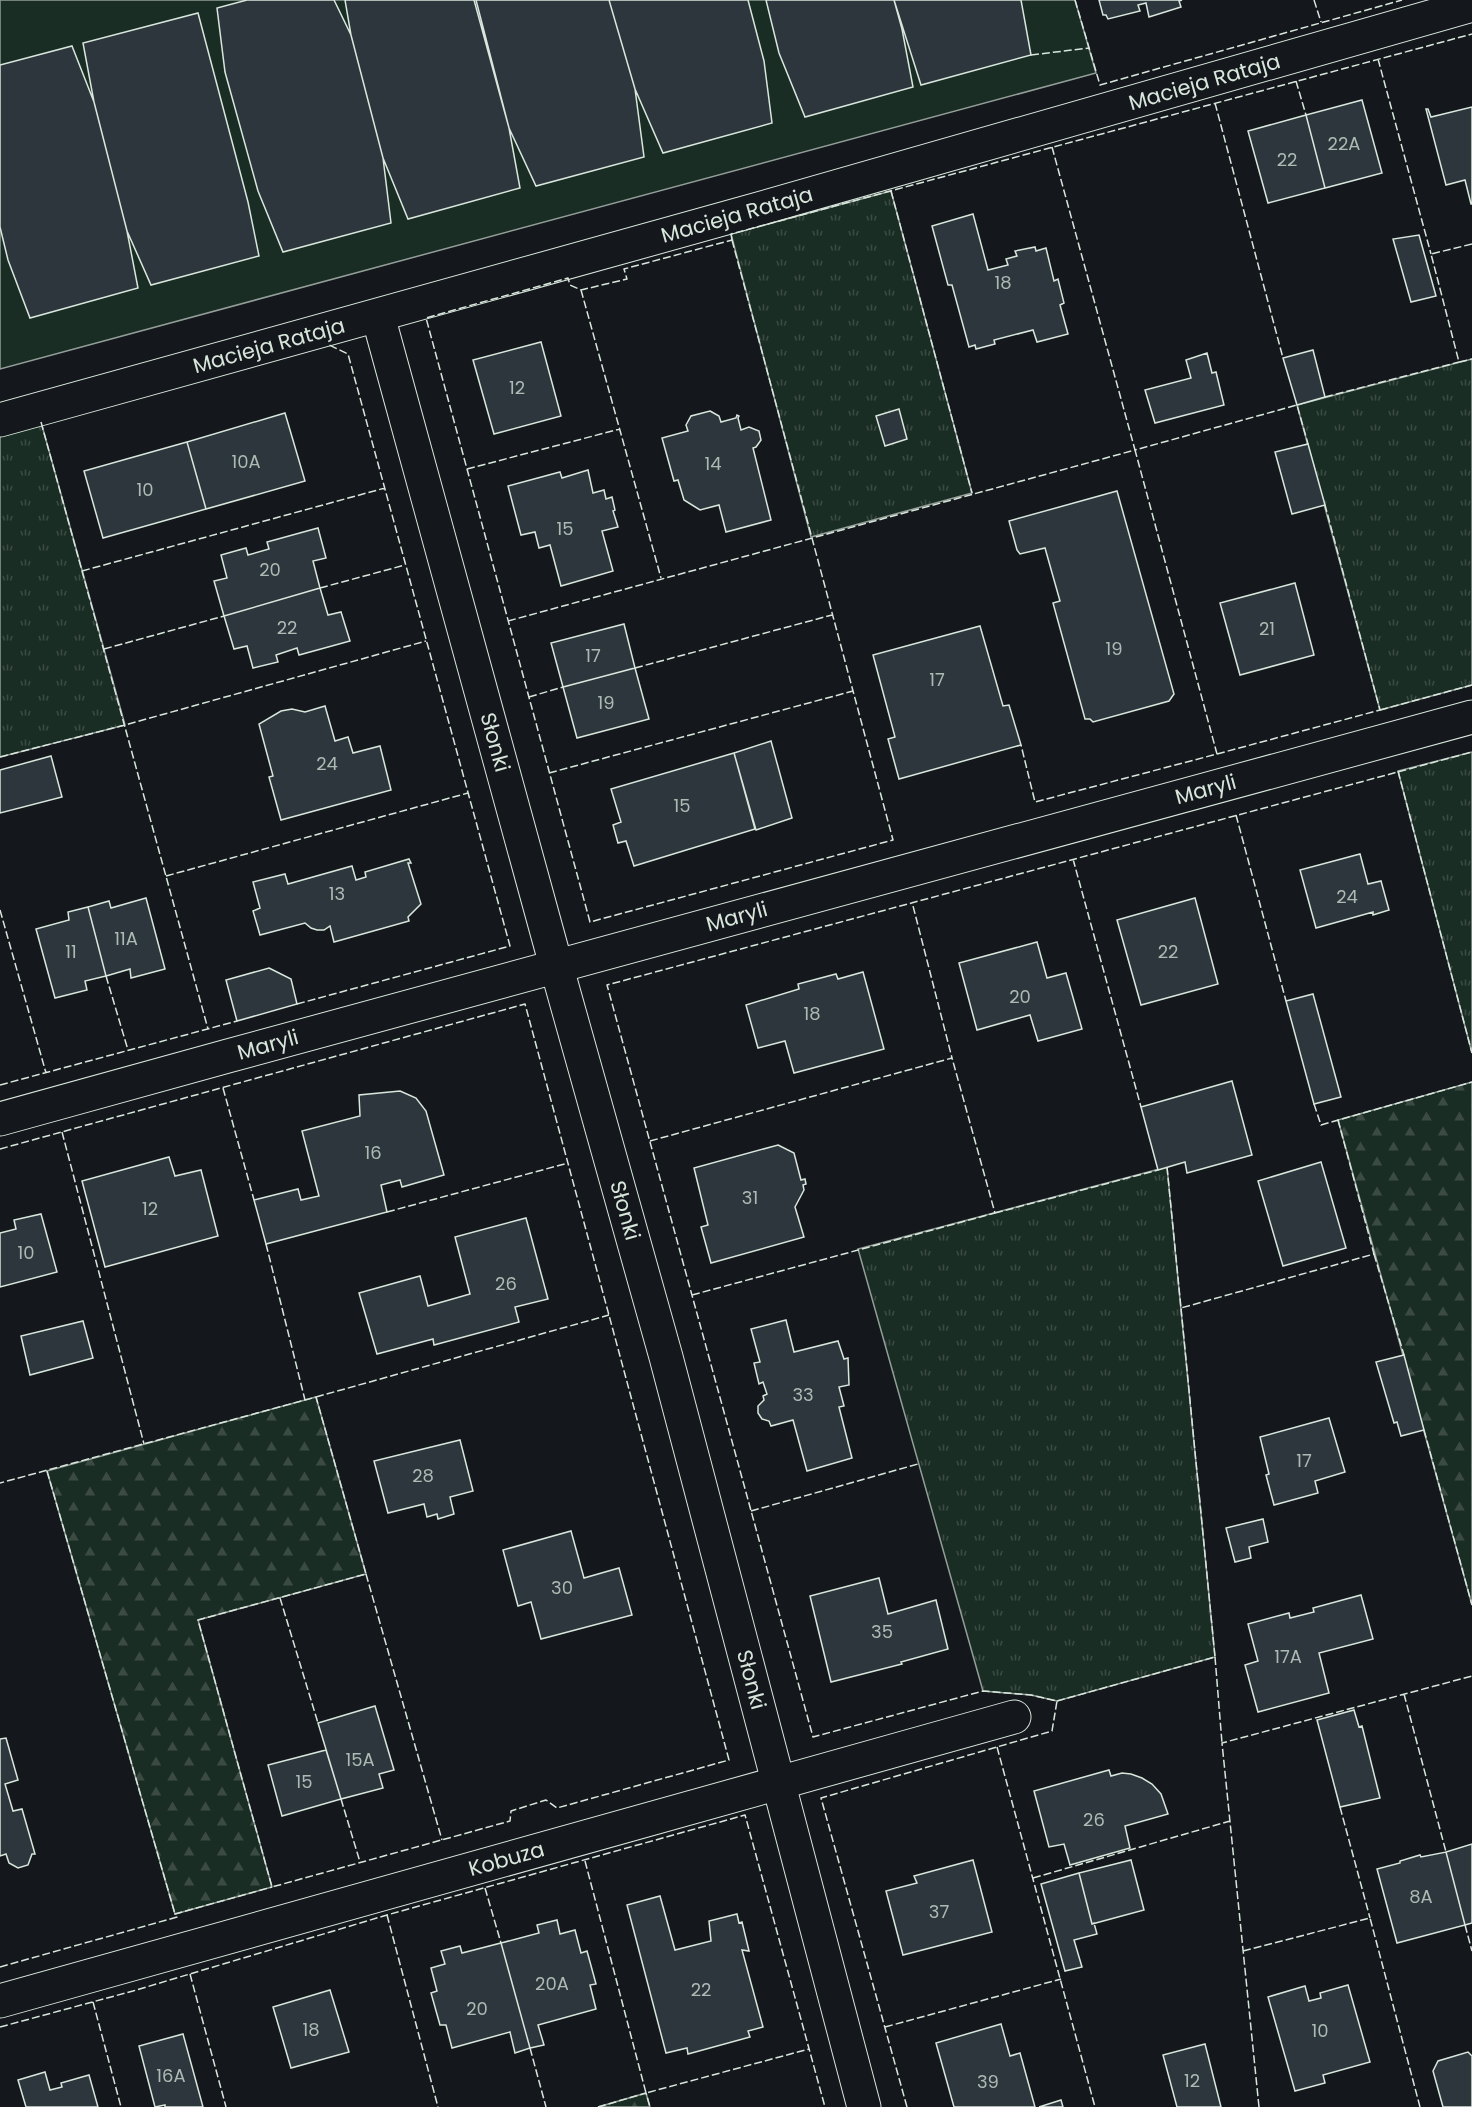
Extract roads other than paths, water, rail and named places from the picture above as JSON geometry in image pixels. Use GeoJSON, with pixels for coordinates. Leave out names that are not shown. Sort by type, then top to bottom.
{"type":"FeatureCollection","features":[{"type":"Feature","properties":{"kind":"street","name":"Macieja Rataja"},"geometry":{"type":"LineString","coordinates":[[0,420],[1180,90],[1472,5]]}},
{"type":"Feature","properties":{"kind":"street","name":"Słonki"},"geometry":{"type":"LineString","coordinates":[[378,316],[666,1357],[864,2107]]}},
{"type":"Feature","properties":{"kind":"street","name":"Maryli"},"geometry":{"type":"LineString","coordinates":[[0,1119],[556,965],[1472,717]]}},
{"type":"Feature","properties":{"kind":"street","name":"Kobuza"},"geometry":{"type":"LineString","coordinates":[[0,2001],[1014,1717]]}}]}
